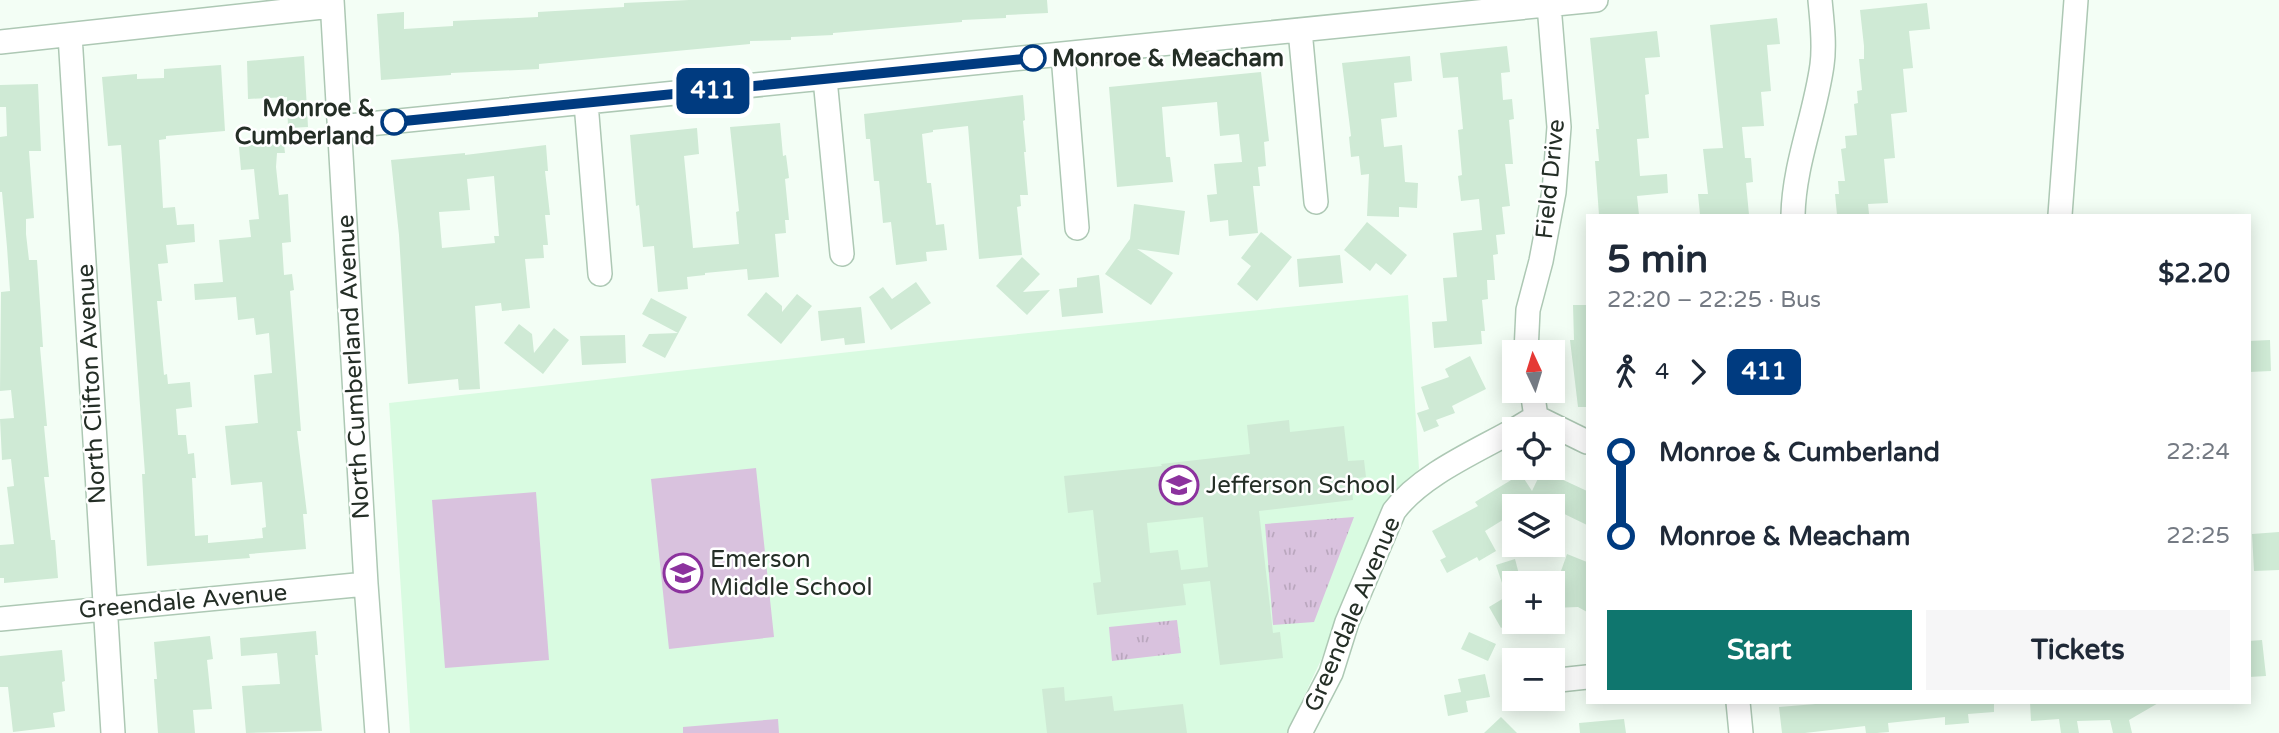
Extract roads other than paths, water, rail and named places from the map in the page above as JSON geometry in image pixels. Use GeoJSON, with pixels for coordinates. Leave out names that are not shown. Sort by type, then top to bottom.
{"type":"FeatureCollection","features":[{"type":"Feature","properties":{"kind":"street"},"geometry":{"type":"LineString","coordinates":[[339,127],[1597,0]]}},
{"type":"Feature","properties":{"kind":"street"},"geometry":{"type":"LineString","coordinates":[[1793,214],[1805,138],[1822,66],[1824,48],[1820,0]]}},
{"type":"Feature","properties":{"kind":"street"},"geometry":{"type":"LineString","coordinates":[[2060,214],[2076,0]]}},
{"type":"Feature","properties":{"kind":"street"},"geometry":{"type":"LineString","coordinates":[[0,42],[332,3]]}},
{"type":"Feature","properties":{"kind":"street","name":"North Cumberland Avenue"},"geometry":{"type":"LineString","coordinates":[[332,3],[377,733]]}},
{"type":"Feature","properties":{"kind":"street","name":"Field Drive"},"geometry":{"type":"LineString","coordinates":[[1527,340],[1528,310],[1541,261],[1554,192],[1559,127],[1549,5]]}},
{"type":"Feature","properties":{"kind":"street"},"geometry":{"type":"LineString","coordinates":[[1300,30],[1316,202]]}},
{"type":"Feature","properties":{"kind":"street","name":"North Clifton Avenue"},"geometry":{"type":"LineString","coordinates":[[70,34],[113,733]]}},
{"type":"Feature","properties":{"kind":"street"},"geometry":{"type":"LineString","coordinates":[[1062,55],[1077,228]]}},
{"type":"Feature","properties":{"kind":"street"},"geometry":{"type":"LineString","coordinates":[[825,79],[842,254]]}},
{"type":"Feature","properties":{"kind":"street"},"geometry":{"type":"LineString","coordinates":[[586,103],[600,274]]}},
{"type":"Feature","properties":{"kind":"street"},"geometry":{"type":"LineString","coordinates":[[1534,403],[1536,417]]}},
{"type":"Feature","properties":{"kind":"street"},"geometry":{"type":"LineString","coordinates":[[1565,431],[1586,442]]}},
{"type":"Feature","properties":{"kind":"street","name":"Greendale Avenue"},"geometry":{"type":"LineString","coordinates":[[1300,733],[1331,673],[1346,622],[1394,511],[1405,497],[1421,484],[1502,437]]}},
{"type":"Feature","properties":{"kind":"street","name":"Greendale Avenue"},"geometry":{"type":"LineString","coordinates":[[0,619],[366,584]]}},
{"type":"Feature","properties":{"kind":"street"},"geometry":{"type":"LineString","coordinates":[[1565,679],[1586,677]]}},
{"type":"Feature","properties":{"kind":"street"},"geometry":{"type":"LineString","coordinates":[[1735,704],[1741,733]]}},
{"type":"Feature","properties":{"kind":"place","name":"Monroe & Meacham"},"geometry":{"type":"Point","coordinates":[1033,58]}},
{"type":"Feature","properties":{"kind":"place","name":"Monroe & Cumberland"},"geometry":{"type":"Point","coordinates":[394,122]}},
{"type":"Feature","properties":{"kind":"place","name":"Jefferson School"},"geometry":{"type":"Point","coordinates":[1179,485]}},
{"type":"Feature","properties":{"kind":"place","name":"Emerson Middle School"},"geometry":{"type":"Point","coordinates":[683,573]}}]}
